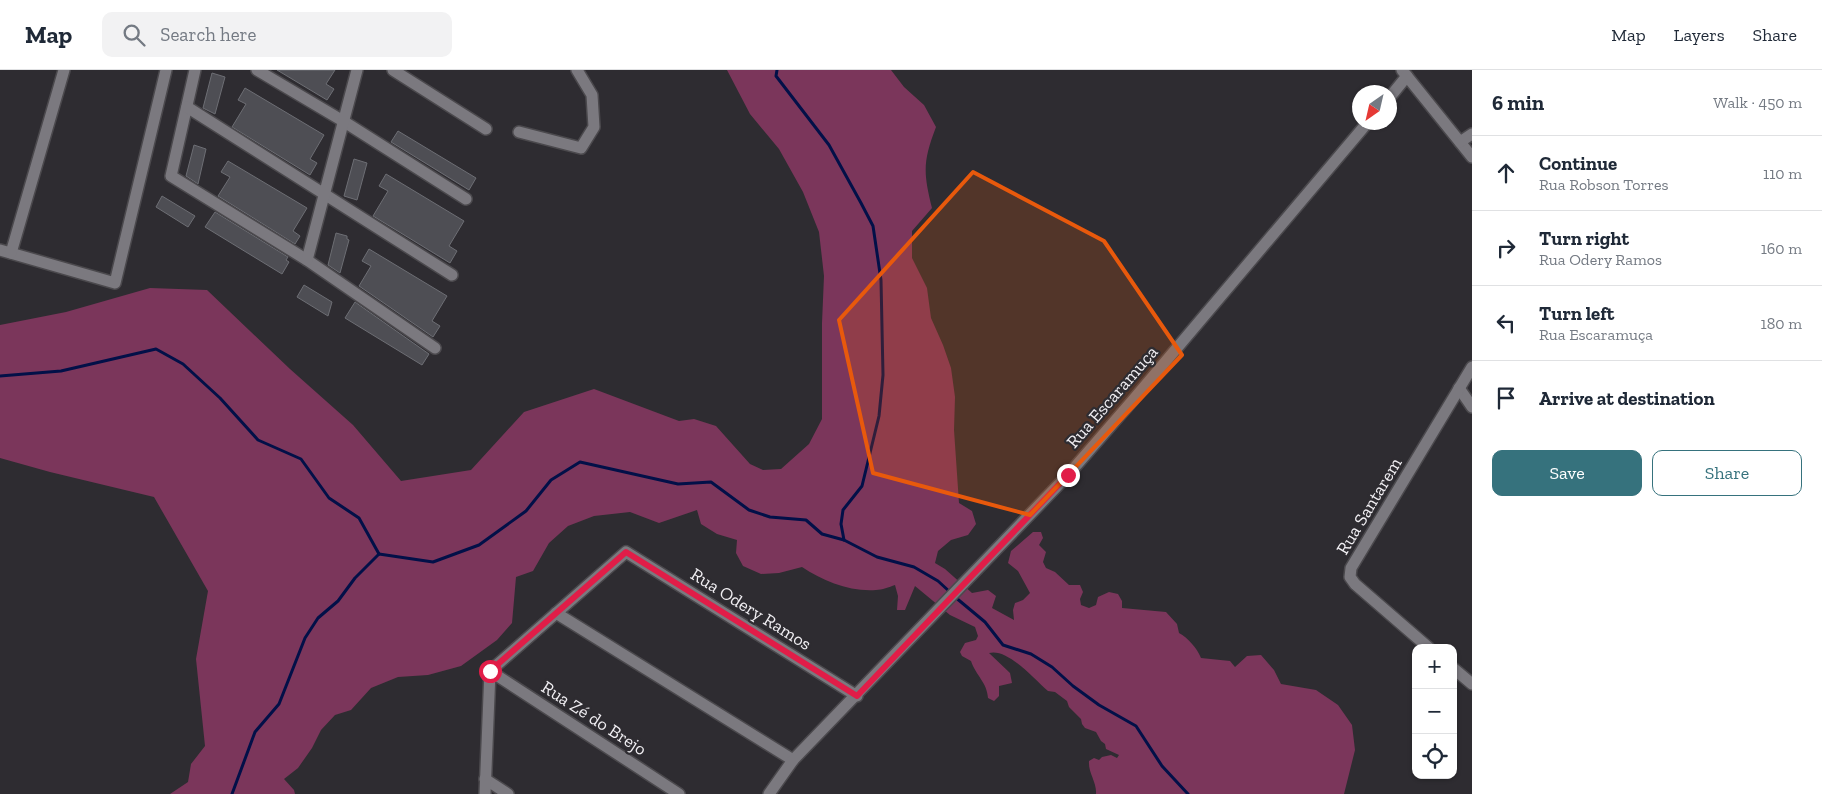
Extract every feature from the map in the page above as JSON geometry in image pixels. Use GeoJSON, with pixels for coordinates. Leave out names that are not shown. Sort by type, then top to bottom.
{"type":"FeatureCollection","features":[{"type":"Feature","properties":{"kind":"street"},"geometry":{"type":"LineString","coordinates":[[64,70],[6,252],[115,283],[166,70]]}},
{"type":"Feature","properties":{"kind":"street"},"geometry":{"type":"LineString","coordinates":[[195,70],[171,176],[307,260],[435,348]]}},
{"type":"Feature","properties":{"kind":"street"},"geometry":{"type":"LineString","coordinates":[[257,70],[343,121],[466,199]]}},
{"type":"Feature","properties":{"kind":"street"},"geometry":{"type":"LineString","coordinates":[[307,260],[356,70]]}},
{"type":"Feature","properties":{"kind":"street"},"geometry":{"type":"LineString","coordinates":[[394,70],[486,129]]}},
{"type":"Feature","properties":{"kind":"street"},"geometry":{"type":"LineString","coordinates":[[519,132],[581,148],[594,127],[592,95],[577,70]]}},
{"type":"Feature","properties":{"kind":"street"},"geometry":{"type":"LineString","coordinates":[[1397,86],[1405,73],[1472,157]]}},
{"type":"Feature","properties":{"kind":"street"},"geometry":{"type":"LineString","coordinates":[[187,107],[452,275]]}},
{"type":"Feature","properties":{"kind":"street","name":"Rua Escaramuça"},"geometry":{"type":"LineString","coordinates":[[769,794],[793,760],[944,606],[1068,475],[1361,130]]}},
{"type":"Feature","properties":{"kind":"street"},"geometry":{"type":"LineString","coordinates":[[1460,142],[1472,134]]}},
{"type":"Feature","properties":{"kind":"street","name":"Rua Santarem"},"geometry":{"type":"LineString","coordinates":[[1424,644],[1355,584],[1350,577],[1351,568],[1472,367]]}},
{"type":"Feature","properties":{"kind":"street"},"geometry":{"type":"LineString","coordinates":[[1459,388],[1472,407]]}},
{"type":"Feature","properties":{"kind":"street","name":"Rua Odery Ramos"},"geometry":{"type":"LineString","coordinates":[[556,613],[626,552],[857,696]]}},
{"type":"Feature","properties":{"kind":"street"},"geometry":{"type":"LineString","coordinates":[[485,794],[490,671],[556,613],[793,760]]}},
{"type":"Feature","properties":{"kind":"street","name":"Rua Zé do Brejo"},"geometry":{"type":"LineString","coordinates":[[490,671],[678,794]]}},
{"type":"Feature","properties":{"kind":"street"},"geometry":{"type":"LineString","coordinates":[[1457,671],[1472,684]]}},
{"type":"Feature","properties":{"kind":"street"},"geometry":{"type":"LineString","coordinates":[[485,779],[508,794]]}},
{"type":"Feature","properties":{"kind":"highlighted area"},"geometry":{"type":"Polygon","coordinates":[[[973,172],[1104,241],[1182,355],[1030,515],[873,473],[839,320],[973,172]]]}},
{"type":"Feature","properties":{"kind":"shaded area"},"geometry":{"type":"Polygon","coordinates":[[[727,70],[891,70],[904,87],[924,105],[936,127],[926,167],[927,185],[932,208],[912,231],[912,258],[927,288],[931,318],[951,368],[955,397],[954,430],[959,503],[972,511],[976,524],[968,535],[951,540],[938,551],[935,563],[945,569],[972,593],[988,590],[996,596],[992,608],[1014,620],[1013,610],[1015,603],[1023,600],[1030,593],[1018,571],[1008,563],[1011,551],[1033,532],[1041,532],[1043,538],[1039,545],[1046,552],[1043,562],[1046,568],[1055,572],[1069,585],[1080,585],[1083,592],[1080,599],[1081,605],[1089,608],[1096,605],[1098,597],[1109,592],[1118,594],[1122,601],[1122,608],[1166,612],[1177,624],[1179,633],[1192,644],[1201,658],[1230,661],[1235,667],[1247,656],[1261,655],[1274,670],[1281,684],[1316,690],[1338,705],[1352,725],[1355,750],[1344,794],[1096,794],[1089,761],[1094,758],[1099,760],[1102,757],[1111,755],[1117,758],[1119,755],[1106,749],[1105,744],[1096,732],[1085,728],[1081,719],[1069,707],[1067,701],[1055,692],[1048,691],[1028,672],[1004,655],[989,653],[1010,673],[1012,683],[999,686],[999,696],[994,701],[988,698],[984,683],[971,661],[962,656],[960,652],[965,643],[976,640],[978,636],[975,627],[950,615],[915,586],[905,610],[897,610],[898,596],[895,585],[878,590],[856,589],[828,581],[802,567],[779,573],[761,574],[743,566],[736,553],[737,540],[717,534],[701,524],[697,510],[659,523],[630,512],[594,516],[568,526],[549,543],[533,571],[516,577],[512,623],[497,640],[461,666],[428,675],[398,677],[371,688],[351,710],[335,715],[321,730],[312,748],[298,768],[284,779],[294,790],[295,794],[170,794],[188,782],[191,764],[205,746],[196,659],[208,591],[154,497],[0,458],[0,325],[66,312],[150,288],[207,290],[290,369],[353,425],[401,481],[471,470],[524,412],[594,389],[679,421],[694,419],[716,426],[750,464],[763,470],[781,469],[809,444],[822,419],[824,276],[819,232],[803,192],[779,149],[750,114],[727,70]]]}},
{"type":"Feature","properties":{"kind":"building"},"geometry":{"type":"Polygon","coordinates":[[[277,70],[335,70],[326,84],[334,89],[327,100],[277,70]]]}},
{"type":"Feature","properties":{"kind":"building"},"geometry":{"type":"Polygon","coordinates":[[[212,73],[225,77],[215,114],[203,108],[212,73]]]}},
{"type":"Feature","properties":{"kind":"building"},"geometry":{"type":"Polygon","coordinates":[[[245,88],[324,135],[310,159],[317,163],[310,175],[232,127],[246,104],[238,100],[245,88]]]}},
{"type":"Feature","properties":{"kind":"building"},"geometry":{"type":"Polygon","coordinates":[[[398,131],[476,178],[469,190],[391,142],[398,131]]]}},
{"type":"Feature","properties":{"kind":"building"},"geometry":{"type":"Polygon","coordinates":[[[194,145],[206,149],[198,184],[186,176],[194,145]]]}},
{"type":"Feature","properties":{"kind":"building"},"geometry":{"type":"Polygon","coordinates":[[[354,159],[367,163],[357,200],[344,196],[354,159]]]}},
{"type":"Feature","properties":{"kind":"building"},"geometry":{"type":"Polygon","coordinates":[[[228,161],[307,208],[293,231],[300,236],[295,244],[218,196],[230,177],[221,172],[228,161]]]}},
{"type":"Feature","properties":{"kind":"building"},"geometry":{"type":"Polygon","coordinates":[[[386,174],[464,221],[449,246],[457,251],[450,263],[373,216],[388,191],[379,186],[386,174]]]}},
{"type":"Feature","properties":{"kind":"building"},"geometry":{"type":"Polygon","coordinates":[[[162,196],[195,216],[188,227],[156,207],[162,196]]]}},
{"type":"Feature","properties":{"kind":"building"},"geometry":{"type":"Polygon","coordinates":[[[215,212],[288,257],[286,260],[289,262],[282,274],[205,227],[215,212]]]}},
{"type":"Feature","properties":{"kind":"building"},"geometry":{"type":"Polygon","coordinates":[[[336,233],[347,236],[349,240],[340,273],[328,265],[336,233]]]}},
{"type":"Feature","properties":{"kind":"building"},"geometry":{"type":"Polygon","coordinates":[[[369,249],[447,296],[432,321],[440,326],[433,337],[359,286],[371,266],[362,261],[369,249]]]}},
{"type":"Feature","properties":{"kind":"building"},"geometry":{"type":"Polygon","coordinates":[[[304,285],[332,302],[328,316],[297,297],[304,285]]]}},
{"type":"Feature","properties":{"kind":"building"},"geometry":{"type":"Polygon","coordinates":[[[355,302],[429,354],[422,365],[345,318],[355,302]]]}},
{"type":"Feature","properties":{"kind":"waterway"},"geometry":{"type":"LineString","coordinates":[[777,70],[776,76],[829,145],[873,226],[881,280],[883,375],[879,416],[862,486],[843,510],[841,524],[844,540]]}},
{"type":"Feature","properties":{"kind":"waterway"},"geometry":{"type":"LineString","coordinates":[[0,376],[61,371],[156,349],[183,364],[220,398],[258,440],[301,459],[329,498],[359,518],[379,554]]}},
{"type":"Feature","properties":{"kind":"waterway"},"geometry":{"type":"LineString","coordinates":[[379,554],[433,562],[479,545],[526,511],[551,480],[580,462],[678,484],[711,482],[749,510],[770,517],[806,520],[822,534],[844,540],[877,557],[914,567],[938,581],[950,592]]}},
{"type":"Feature","properties":{"kind":"waterway"},"geometry":{"type":"LineString","coordinates":[[232,794],[255,732],[279,704],[305,638],[318,618],[338,601],[355,578],[379,554]]}},
{"type":"Feature","properties":{"kind":"waterway"},"geometry":{"type":"LineString","coordinates":[[955,597],[985,622],[1003,645],[1031,654],[1052,667],[1073,686],[1099,705],[1136,726],[1162,766],[1188,794]]}},
{"type":"Feature","properties":{"kind":"route"},"geometry":{"type":"LineString","coordinates":[[490,671],[626,552],[857,696],[1068,475]]}}]}
